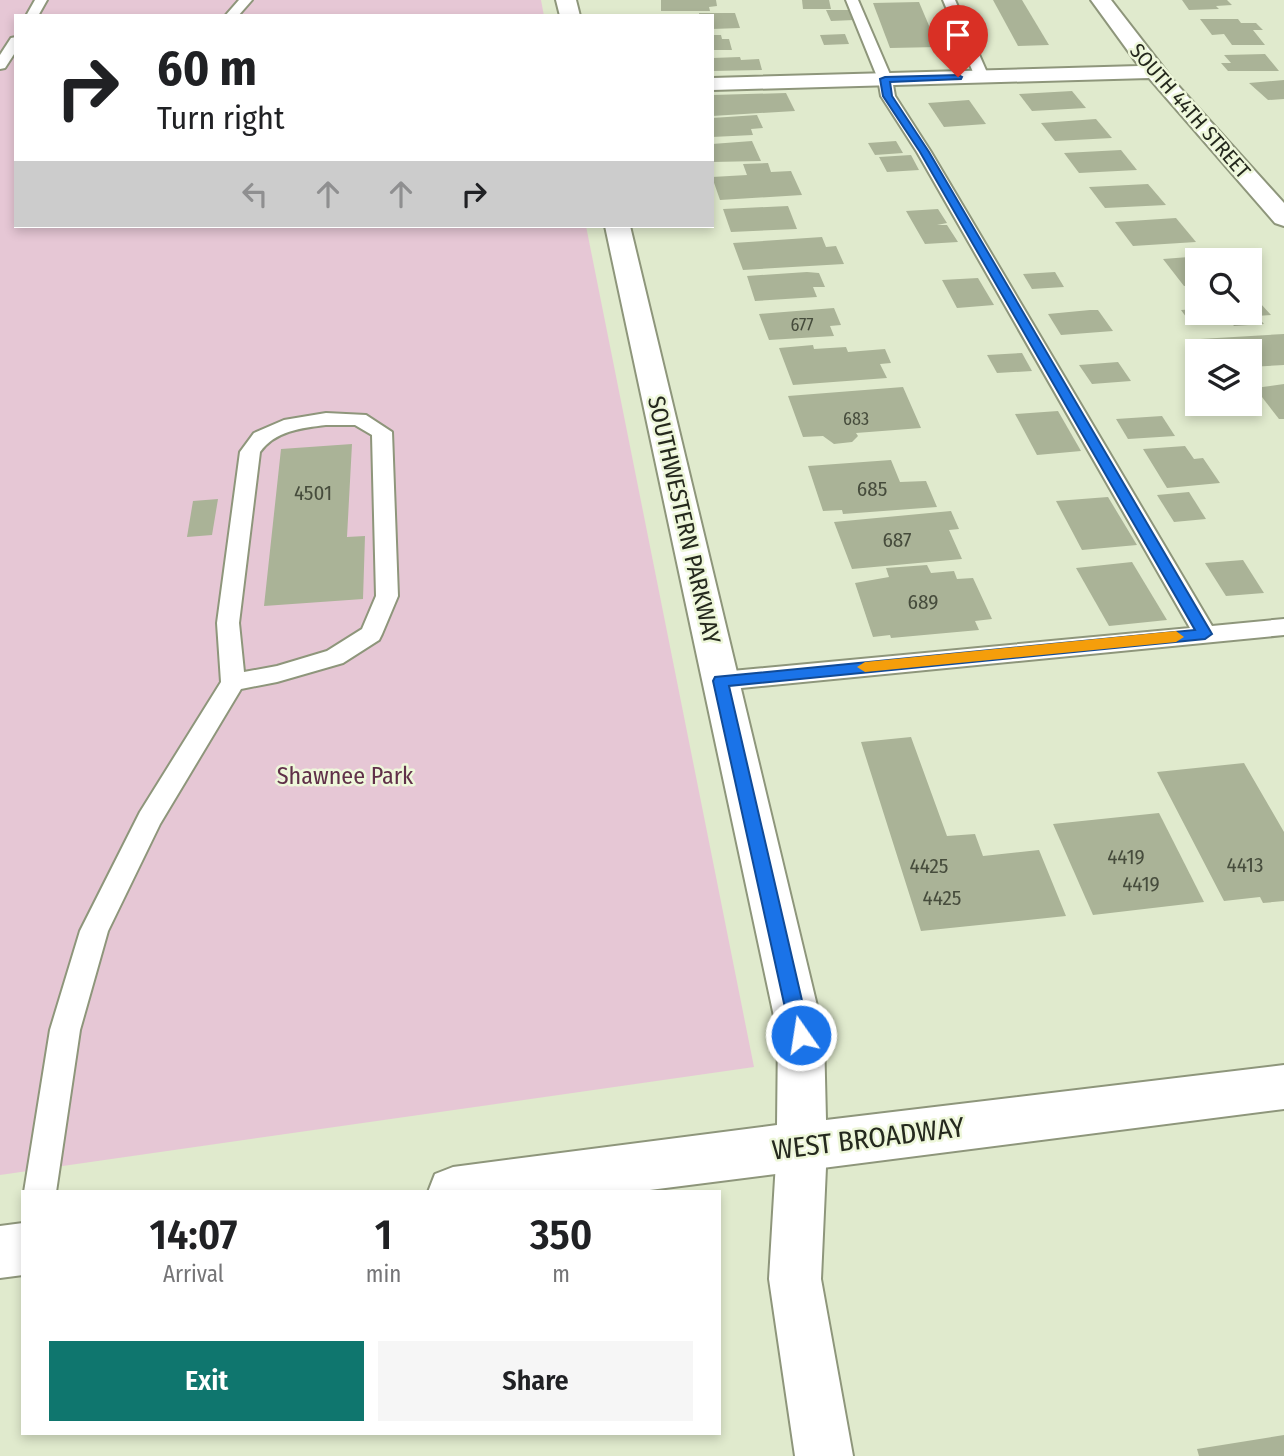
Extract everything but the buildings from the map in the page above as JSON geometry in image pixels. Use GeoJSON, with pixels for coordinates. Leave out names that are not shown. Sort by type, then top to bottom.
{"type":"FeatureCollection","features":[{"type":"Feature","properties":{"kind":"street","name":"SOUTH 44TH STREET"},"geometry":{"type":"LineString","coordinates":[[1101,0],[1152,72],[1284,218]]}},
{"type":"Feature","properties":{"kind":"street"},"geometry":{"type":"LineString","coordinates":[[714,85],[1152,72]]}},
{"type":"Feature","properties":{"kind":"street","name":"SOUTHWESTERN PARKWAY"},"geometry":{"type":"LineString","coordinates":[[617,228],[801,1035],[802,1145],[795,1279],[824,1456]]}},
{"type":"Feature","properties":{"kind":"street","name":"WEST BROADWAY"},"geometry":{"type":"LineString","coordinates":[[468,1190],[802,1145],[855,1141],[1284,1087]]}},
{"type":"Feature","properties":{"kind":"street"},"geometry":{"type":"LineString","coordinates":[[0,1252],[21,1249]]}},
{"type":"Feature","properties":{"kind":"lane"},"geometry":{"type":"LineString","coordinates":[[233,14],[246,0]]}},
{"type":"Feature","properties":{"kind":"lane"},"geometry":{"type":"LineString","coordinates":[[852,0],[885,79],[888,96],[924,152],[1205,634]]}},
{"type":"Feature","properties":{"kind":"lane"},"geometry":{"type":"LineString","coordinates":[[949,0],[982,77]]}},
{"type":"Feature","properties":{"kind":"lane"},"geometry":{"type":"LineString","coordinates":[[0,65],[14,44]]}},
{"type":"Feature","properties":{"kind":"lane"},"geometry":{"type":"LineString","coordinates":[[40,1190],[65,1030],[94,931],[149,819],[233,682],[228,623],[250,452],[261,437],[291,424],[326,419],[359,419],[382,432],[387,596],[371,634],[335,657],[277,674],[233,682]]}},
{"type":"Feature","properties":{"kind":"lane"},"geometry":{"type":"LineString","coordinates":[[721,681],[1284,626]]}},
{"type":"Feature","properties":{"kind":"green space","name":"Shawnee Park"},"geometry":{"type":"Polygon","coordinates":[[[0,0],[541,0],[544,14],[14,14],[14,228],[586,228],[754,1067],[0,1175],[0,0]]]}},
{"type":"Feature","properties":{"kind":"slow traffic"},"geometry":{"type":"LineString","coordinates":[[865,667],[1176,637]]}},
{"type":"Feature","properties":{"kind":"route"},"geometry":{"type":"LineString","coordinates":[[801,1035],[721,681],[1205,634],[1119,491],[924,152],[888,96],[885,79],[958,77]]}}]}
